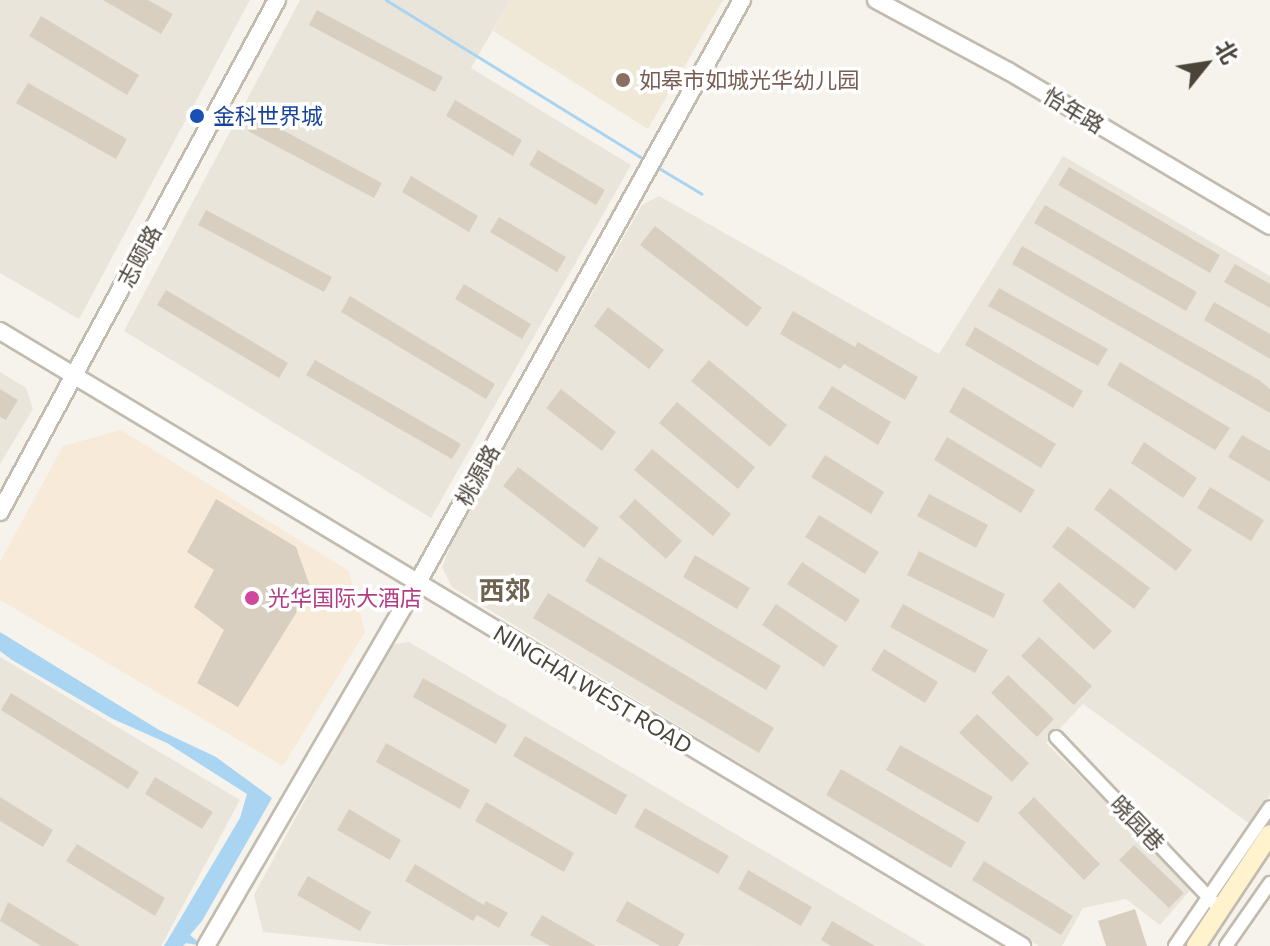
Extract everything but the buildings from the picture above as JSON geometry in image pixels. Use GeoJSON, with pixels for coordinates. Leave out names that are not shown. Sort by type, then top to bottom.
{"type":"FeatureCollection","features":[{"type":"Feature","properties":{"kind":"main road"},"geometry":{"type":"LineString","coordinates":[[1196,946],[1214,903],[1270,834]]}},
{"type":"Feature","properties":{"kind":"main road"},"geometry":{"type":"LineString","coordinates":[[1210,946],[1270,856]]}},
{"type":"Feature","properties":{"kind":"street","name":"志颐路"},"geometry":{"type":"LineString","coordinates":[[0,512],[277,0]]}},
{"type":"Feature","properties":{"kind":"street","name":"桃源路"},"geometry":{"type":"LineString","coordinates":[[206,946],[418,582],[742,0]]}},
{"type":"Feature","properties":{"kind":"street","name":"怡年路"},"geometry":{"type":"LineString","coordinates":[[876,0],[1008,71],[1270,226]]}},
{"type":"Feature","properties":{"kind":"street","name":"NINGHAI WEST ROAD"},"geometry":{"type":"LineString","coordinates":[[0,331],[1022,946]]}},
{"type":"Feature","properties":{"kind":"street","name":"晓园巷"},"geometry":{"type":"LineString","coordinates":[[1056,737],[1214,903]]}},
{"type":"Feature","properties":{"kind":"street"},"geometry":{"type":"LineString","coordinates":[[1175,946],[1214,903],[1270,807]]}},
{"type":"Feature","properties":{"kind":"street"},"geometry":{"type":"LineString","coordinates":[[1226,946],[1270,883]]}},
{"type":"Feature","properties":{"kind":"shaded area","name":"金科世界城"},"geometry":{"type":"Polygon","coordinates":[[[0,0],[250,0],[79,319],[0,273],[0,0]]]}},
{"type":"Feature","properties":{"kind":"shaded area"},"geometry":{"type":"Polygon","coordinates":[[[300,0],[510,0],[471,68],[631,165],[431,518],[124,331],[300,0]]]}},
{"type":"Feature","properties":{"kind":"shaded area","name":"如皋市如城光华幼儿园"},"geometry":{"type":"Polygon","coordinates":[[[510,0],[723,0],[648,129],[493,31],[510,0]]]}},
{"type":"Feature","properties":{"kind":"shaded area"},"geometry":{"type":"Polygon","coordinates":[[[1063,156],[1270,276],[1270,795],[1250,824],[1083,704],[1046,743],[1193,887],[1160,925],[1126,899],[1083,908],[1062,946],[1039,946],[452,587],[442,567],[453,539],[642,205],[659,196],[939,354],[1063,156]]]}},
{"type":"Feature","properties":{"kind":"shaded area"},"geometry":{"type":"Polygon","coordinates":[[[0,372],[26,388],[33,409],[0,464],[0,372]]]}},
{"type":"Feature","properties":{"kind":"shaded area"},"geometry":{"type":"Polygon","coordinates":[[[121,430],[349,571],[365,632],[283,766],[0,600],[0,562],[63,446],[121,430]]]}},
{"type":"Feature","properties":{"kind":"shaded area"},"geometry":{"type":"Polygon","coordinates":[[[409,642],[926,946],[390,945],[263,932],[254,895],[382,657],[394,644],[409,642]]]}},
{"type":"Feature","properties":{"kind":"shaded area"},"geometry":{"type":"Polygon","coordinates":[[[0,657],[240,800],[161,946],[0,946],[0,657]]]}},
{"type":"Feature","properties":{"kind":"water"},"geometry":{"type":"Polygon","coordinates":[[[0,632],[159,730],[216,757],[272,798],[202,921],[190,935],[203,946],[186,943],[183,946],[164,946],[240,818],[247,794],[167,743],[113,719],[12,660],[0,651],[0,632]]]}},
{"type":"Feature","properties":{"kind":"waterway"},"geometry":{"type":"LineString","coordinates":[[386,0],[647,161]]}},
{"type":"Feature","properties":{"kind":"waterway"},"geometry":{"type":"LineString","coordinates":[[657,167],[702,194]]}},
{"type":"Feature","properties":{"kind":"place","name":"如皋市如城光华幼儿园"},"geometry":{"type":"Point","coordinates":[623,80]}},
{"type":"Feature","properties":{"kind":"place","name":"金科世界城"},"geometry":{"type":"Point","coordinates":[197,116]}},
{"type":"Feature","properties":{"kind":"place","name":"光华国际大酒店"},"geometry":{"type":"Point","coordinates":[252,598]}},
{"type":"Feature","properties":{"kind":"district","name":"西郊"},"geometry":{"type":"Point","coordinates":[505,590]}}]}
